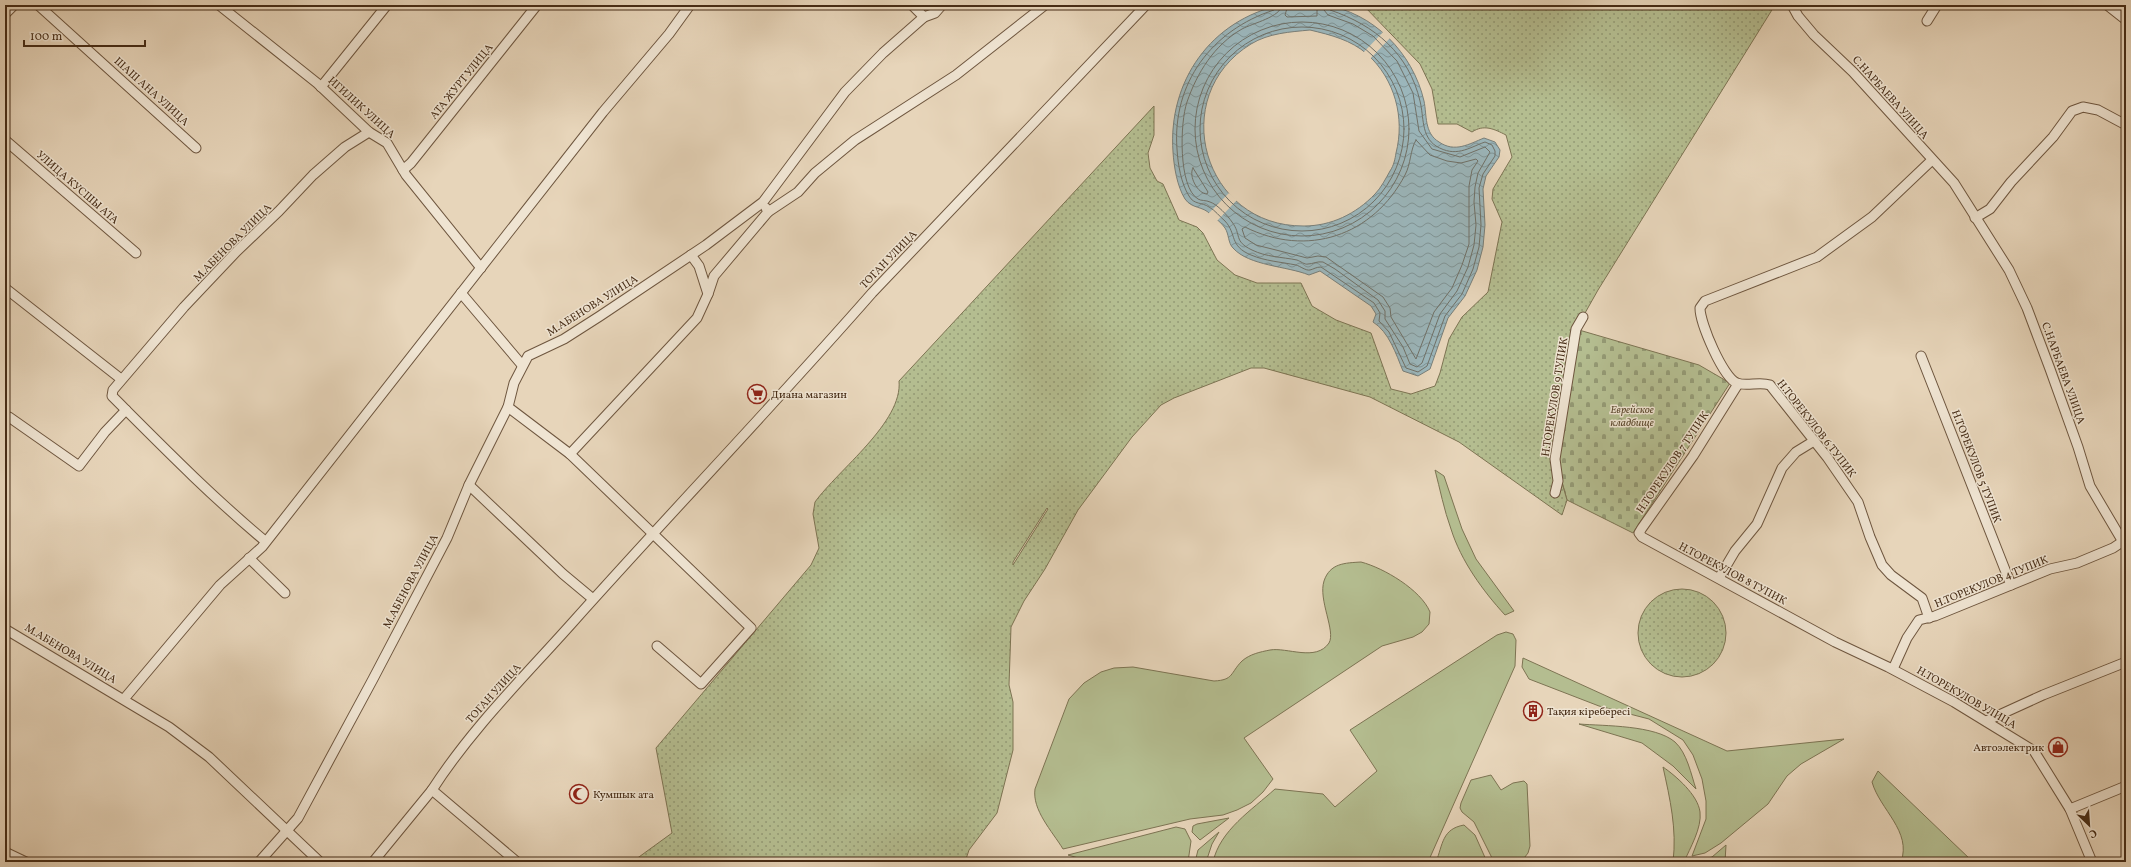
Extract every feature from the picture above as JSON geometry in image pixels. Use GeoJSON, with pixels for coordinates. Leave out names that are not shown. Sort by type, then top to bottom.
{"type":"FeatureCollection","features":[{"type":"Feature","properties":{"kind":"street"},"geometry":{"type":"LineString","coordinates":[[5,14],[14,5]]}},
{"type":"Feature","properties":{"kind":"street","name":"ШАШ АНА УЛИЦА"},"geometry":{"type":"LineString","coordinates":[[38,5],[196,148]]}},
{"type":"Feature","properties":{"kind":"street","name":"ИГИЛИК УЛИЦА"},"geometry":{"type":"LineString","coordinates":[[219,5],[231,9],[321,87],[369,132],[387,143],[403,170],[481,268]]}},
{"type":"Feature","properties":{"kind":"street"},"geometry":{"type":"LineString","coordinates":[[321,87],[388,5]]}},
{"type":"Feature","properties":{"kind":"street","name":"АТА ЖУРТ УЛИЦА"},"geometry":{"type":"LineString","coordinates":[[403,170],[411,163],[537,5]]}},
{"type":"Feature","properties":{"kind":"street"},"geometry":{"type":"LineString","coordinates":[[124,699],[220,585],[262,547],[265,540],[603,112],[669,34],[690,5]]}},
{"type":"Feature","properties":{"kind":"street"},"geometry":{"type":"LineString","coordinates":[[912,5],[924,17]]}},
{"type":"Feature","properties":{"kind":"street","name":"М.АБЕНОВА УЛИЦА"},"geometry":{"type":"LineString","coordinates":[[287,831],[298,818],[447,538],[469,485],[508,407],[514,383],[528,356],[564,338],[691,256],[763,202],[845,92],[883,52],[924,17],[935,12],[942,5]]}},
{"type":"Feature","properties":{"kind":"street"},"geometry":{"type":"LineString","coordinates":[[570,454],[697,318],[714,276],[768,212],[798,192],[815,173],[855,140],[956,75],[1045,5]]}},
{"type":"Feature","properties":{"kind":"street","name":"ТОГАН УЛИЦА"},"geometry":{"type":"LineString","coordinates":[[373,862],[432,790],[479,724],[872,293],[1146,5]]}},
{"type":"Feature","properties":{"kind":"street","name":"С.НАРБАЕВА УЛИЦА"},"geometry":{"type":"LineString","coordinates":[[1792,5],[1798,16],[1853,72],[1954,183],[2009,270],[2027,308],[2078,447],[2090,486],[2124,544]]}},
{"type":"Feature","properties":{"kind":"street"},"geometry":{"type":"LineString","coordinates":[[1927,21],[1937,5]]}},
{"type":"Feature","properties":{"kind":"street"},"geometry":{"type":"LineString","coordinates":[[2107,5],[2126,20]]}},
{"type":"Feature","properties":{"kind":"street"},"geometry":{"type":"LineString","coordinates":[[1975,218],[1990,209],[2011,182],[2053,137],[2072,111],[2083,107],[2098,110],[2126,125]]}},
{"type":"Feature","properties":{"kind":"street","name":"М.АБЕНОВА УЛИЦА"},"geometry":{"type":"LineString","coordinates":[[265,540],[240,520],[126,410],[112,396],[113,390],[121,379],[236,251],[280,211],[313,175],[345,147],[369,132]]}},
{"type":"Feature","properties":{"kind":"street","name":"УЛИЦА КУСШЫ АТА"},"geometry":{"type":"LineString","coordinates":[[5,140],[136,253]]}},
{"type":"Feature","properties":{"kind":"street"},"geometry":{"type":"LineString","coordinates":[[1738,384],[1729,379],[1705,332],[1700,318],[1700,308],[1705,301],[1817,256],[1872,217],[1932,160]]}},
{"type":"Feature","properties":{"kind":"street"},"geometry":{"type":"LineString","coordinates":[[763,202],[768,212]]}},
{"type":"Feature","properties":{"kind":"street"},"geometry":{"type":"LineString","coordinates":[[691,256],[699,266],[708,294]]}},
{"type":"Feature","properties":{"kind":"street"},"geometry":{"type":"LineString","coordinates":[[5,288],[121,379]]}},
{"type":"Feature","properties":{"kind":"street"},"geometry":{"type":"LineString","coordinates":[[461,293],[522,365]]}},
{"type":"Feature","properties":{"kind":"street","name":"Н.ТОРЕКУЛОВ 9 ТУПИК"},"geometry":{"type":"LineString","coordinates":[[1555,493],[1558,481],[1555,459],[1576,329],[1583,317]]}},
{"type":"Feature","properties":{"kind":"street","name":"Н.ТОРЕКУЛОВ 5 ТУПИК"},"geometry":{"type":"LineString","coordinates":[[1921,356],[2011,585]]}},
{"type":"Feature","properties":{"kind":"street","name":"Н.ТОРЕКУЛОВ 6 ТУПИК"},"geometry":{"type":"LineString","coordinates":[[1738,384],[1763,383],[1770,385],[1814,441],[1858,502],[1870,537],[1882,565],[1892,575],[1922,598],[1929,618]]}},
{"type":"Feature","properties":{"kind":"street","name":"Н.ТОРЕКУЛОВ 7 ТУПИК"},"geometry":{"type":"LineString","coordinates":[[1659,547],[1639,533],[1693,456],[1738,384]]}},
{"type":"Feature","properties":{"kind":"street"},"geometry":{"type":"LineString","coordinates":[[508,407],[570,454],[751,628],[701,684],[657,646]]}},
{"type":"Feature","properties":{"kind":"street"},"geometry":{"type":"LineString","coordinates":[[9,417],[79,466],[105,432],[126,410]]}},
{"type":"Feature","properties":{"kind":"street"},"geometry":{"type":"LineString","coordinates":[[1719,578],[1735,551],[1757,524],[1768,496],[1782,468],[1796,452],[1814,441]]}},
{"type":"Feature","properties":{"kind":"street"},"geometry":{"type":"LineString","coordinates":[[469,485],[563,574],[593,599]]}},
{"type":"Feature","properties":{"kind":"street","name":"Н.ТОРЕКУЛОВ 4 ТУПИК"},"geometry":{"type":"LineString","coordinates":[[1893,669],[1907,638],[1919,620],[1929,618],[2050,569],[2077,563],[2124,544]]}},
{"type":"Feature","properties":{"kind":"street","name":"Н.ТОРЕКУЛОВ 8 ТУПИК"},"geometry":{"type":"LineString","coordinates":[[1659,547],[1796,620]]}},
{"type":"Feature","properties":{"kind":"street"},"geometry":{"type":"LineString","coordinates":[[249,558],[285,593]]}},
{"type":"Feature","properties":{"kind":"street","name":"Н.ТОРЕКУЛОВ УЛИЦА"},"geometry":{"type":"LineString","coordinates":[[1796,620],[1835,642],[1893,669],[2034,751],[2070,809],[2092,862]]}},
{"type":"Feature","properties":{"kind":"street","name":"М.АБЕНОВА УЛИЦА"},"geometry":{"type":"LineString","coordinates":[[5,628],[169,727],[209,757],[320,862]]}},
{"type":"Feature","properties":{"kind":"street"},"geometry":{"type":"LineString","coordinates":[[1986,722],[2043,695],[2126,662]]}},
{"type":"Feature","properties":{"kind":"street"},"geometry":{"type":"LineString","coordinates":[[2070,809],[2126,786]]}},
{"type":"Feature","properties":{"kind":"street"},"geometry":{"type":"LineString","coordinates":[[432,790],[517,862]]}},
{"type":"Feature","properties":{"kind":"street"},"geometry":{"type":"LineString","coordinates":[[258,862],[287,831]]}},
{"type":"Feature","properties":{"kind":"street"},"geometry":{"type":"LineString","coordinates":[[5,852],[26,862]]}},
{"type":"Feature","properties":{"kind":"green space"},"geometry":{"type":"Polygon","coordinates":[[[1363,5],[1775,5],[1598,290],[1576,329],[1555,459],[1567,500],[1562,515],[1459,442],[1370,397],[1264,368],[1251,368],[1174,398],[1161,405],[1132,437],[1078,510],[1045,569],[1024,601],[1011,627],[1009,685],[1013,702],[1013,750],[997,813],[969,850],[965,862],[632,862],[672,833],[656,748],[811,565],[819,548],[813,514],[815,502],[880,429],[891,413],[897,397],[899,381],[1154,106],[1154,135],[1148,153],[1150,168],[1157,181],[1163,184],[1179,220],[1197,227],[1203,233],[1217,260],[1235,275],[1257,283],[1301,283],[1312,306],[1336,320],[1371,333],[1391,389],[1411,394],[1435,386],[1449,339],[1462,317],[1488,292],[1502,222],[1492,199],[1493,189],[1512,157],[1506,135],[1489,128],[1481,128],[1472,132],[1457,124],[1438,124],[1432,89],[1420,64],[1363,5]],[[1047,508],[1013,562],[1013,565],[1048,509],[1047,508]]]}},
{"type":"Feature","properties":{"kind":"green space","name":"Еврейское кладбище"},"geometry":{"type":"Polygon","coordinates":[[[1579,330],[1699,365],[1730,383],[1633,533],[1567,500],[1558,467],[1579,330]]]}},
{"type":"Feature","properties":{"kind":"green space"},"geometry":{"type":"Polygon","coordinates":[[[1435,470],[1444,476],[1462,529],[1476,559],[1514,611],[1505,615],[1481,586],[1467,564],[1455,541],[1444,507],[1435,470]]]}},
{"type":"Feature","properties":{"kind":"green space"},"geometry":{"type":"Polygon","coordinates":[[[1361,562],[1391,575],[1419,596],[1430,612],[1429,624],[1422,632],[1413,637],[1382,646],[1244,738],[1273,779],[1263,792],[1251,803],[1223,815],[1190,819],[1063,849],[1040,812],[1035,797],[1035,789],[1069,699],[1084,683],[1101,672],[1114,668],[1133,667],[1214,681],[1225,679],[1231,675],[1242,661],[1259,653],[1270,650],[1309,653],[1317,652],[1329,643],[1331,638],[1323,597],[1324,581],[1334,567],[1349,563],[1361,562]]]}},
{"type":"Feature","properties":{"kind":"green space"},"geometry":{"type":"Polygon","coordinates":[[[1682,589],[1699,592],[1707,596],[1719,608],[1723,616],[1726,633],[1723,650],[1719,658],[1707,670],[1699,674],[1682,677],[1665,674],[1657,670],[1645,658],[1641,650],[1638,633],[1641,616],[1645,608],[1657,596],[1665,592],[1682,589]]]}},
{"type":"Feature","properties":{"kind":"green space"},"geometry":{"type":"Polygon","coordinates":[[[1506,632],[1513,634],[1516,640],[1515,666],[1428,862],[1213,862],[1222,840],[1230,830],[1238,821],[1275,789],[1323,794],[1335,807],[1377,771],[1350,730],[1497,635],[1506,632]]]}},
{"type":"Feature","properties":{"kind":"green space"},"geometry":{"type":"Polygon","coordinates":[[[1523,658],[1727,751],[1844,739],[1801,764],[1787,776],[1768,804],[1721,843],[1705,853],[1692,856],[1706,819],[1706,801],[1702,779],[1693,755],[1683,740],[1649,719],[1599,706],[1529,679],[1522,667],[1523,658]]]}},
{"type":"Feature","properties":{"kind":"green space"},"geometry":{"type":"Polygon","coordinates":[[[1579,724],[1629,727],[1643,729],[1666,736],[1675,742],[1683,752],[1696,789],[1673,766],[1642,743],[1579,724]]]}},
{"type":"Feature","properties":{"kind":"green space"},"geometry":{"type":"Polygon","coordinates":[[[1663,767],[1686,786],[1695,799],[1700,812],[1699,825],[1684,862],[1673,862],[1673,826],[1663,767]]]}},
{"type":"Feature","properties":{"kind":"green space"},"geometry":{"type":"Polygon","coordinates":[[[1878,771],[1971,860],[1968,862],[1901,862],[1903,851],[1899,830],[1881,802],[1872,782],[1878,771]]]}},
{"type":"Feature","properties":{"kind":"green space"},"geometry":{"type":"Polygon","coordinates":[[[1491,775],[1501,790],[1513,783],[1524,781],[1527,784],[1530,846],[1528,853],[1521,862],[1494,862],[1474,822],[1462,812],[1460,808],[1471,780],[1491,775]]]}},
{"type":"Feature","properties":{"kind":"green space"},"geometry":{"type":"Polygon","coordinates":[[[1229,818],[1200,840],[1192,832],[1193,826],[1197,824],[1229,818]]]}},
{"type":"Feature","properties":{"kind":"green space"},"geometry":{"type":"Polygon","coordinates":[[[1464,825],[1475,835],[1487,862],[1436,862],[1442,843],[1447,834],[1451,830],[1464,825]]]}},
{"type":"Feature","properties":{"kind":"green space"},"geometry":{"type":"Polygon","coordinates":[[[1176,827],[1185,829],[1191,841],[1188,862],[1092,862],[1068,855],[1176,827]]]}},
{"type":"Feature","properties":{"kind":"green space"},"geometry":{"type":"Polygon","coordinates":[[[1219,832],[1212,844],[1206,862],[1195,862],[1198,850],[1219,832]]]}},
{"type":"Feature","properties":{"kind":"green space"},"geometry":{"type":"Polygon","coordinates":[[[1726,845],[1725,862],[1693,862],[1712,857],[1726,845]]]}},
{"type":"Feature","properties":{"kind":"water"},"geometry":{"type":"Polygon","coordinates":[[[1313,4],[1342,9],[1359,16],[1388,38],[1400,51],[1411,67],[1419,83],[1424,101],[1428,129],[1434,138],[1445,145],[1456,147],[1467,145],[1484,138],[1495,142],[1500,150],[1499,157],[1486,176],[1483,189],[1485,225],[1483,247],[1477,270],[1465,296],[1448,318],[1430,369],[1418,376],[1403,371],[1388,337],[1379,326],[1373,322],[1376,314],[1371,306],[1320,271],[1309,275],[1258,262],[1240,254],[1231,246],[1226,230],[1222,224],[1207,211],[1188,202],[1182,194],[1174,164],[1173,126],[1178,101],[1187,78],[1199,58],[1215,39],[1234,24],[1256,13],[1281,5],[1313,4]],[[1310,30],[1295,31],[1265,37],[1258,40],[1251,44],[1225,67],[1209,95],[1204,125],[1208,155],[1220,183],[1241,205],[1269,221],[1304,226],[1324,224],[1342,218],[1360,207],[1377,192],[1395,160],[1399,126],[1398,113],[1391,87],[1377,64],[1361,49],[1354,45],[1333,36],[1310,30]]]}},
{"type":"Feature","properties":{"kind":"pier"},"geometry":{"type":"Polygon","coordinates":[[[1384,31],[1391,37],[1369,60],[1362,54],[1384,31]]]}},
{"type":"Feature","properties":{"kind":"pier"},"geometry":{"type":"Polygon","coordinates":[[[1229,193],[1237,200],[1216,222],[1208,214],[1229,193]]]}},
{"type":"Feature","properties":{"kind":"place","name":"Диана магазин"},"geometry":{"type":"Point","coordinates":[757,394]}},
{"type":"Feature","properties":{"kind":"place","name":"Тақия кіребересі"},"geometry":{"type":"Point","coordinates":[1533,711]}},
{"type":"Feature","properties":{"kind":"place","name":"Автоэлектрик"},"geometry":{"type":"Point","coordinates":[2058,747]}},
{"type":"Feature","properties":{"kind":"place","name":"Кумшык ата"},"geometry":{"type":"Point","coordinates":[579,794]}}]}
